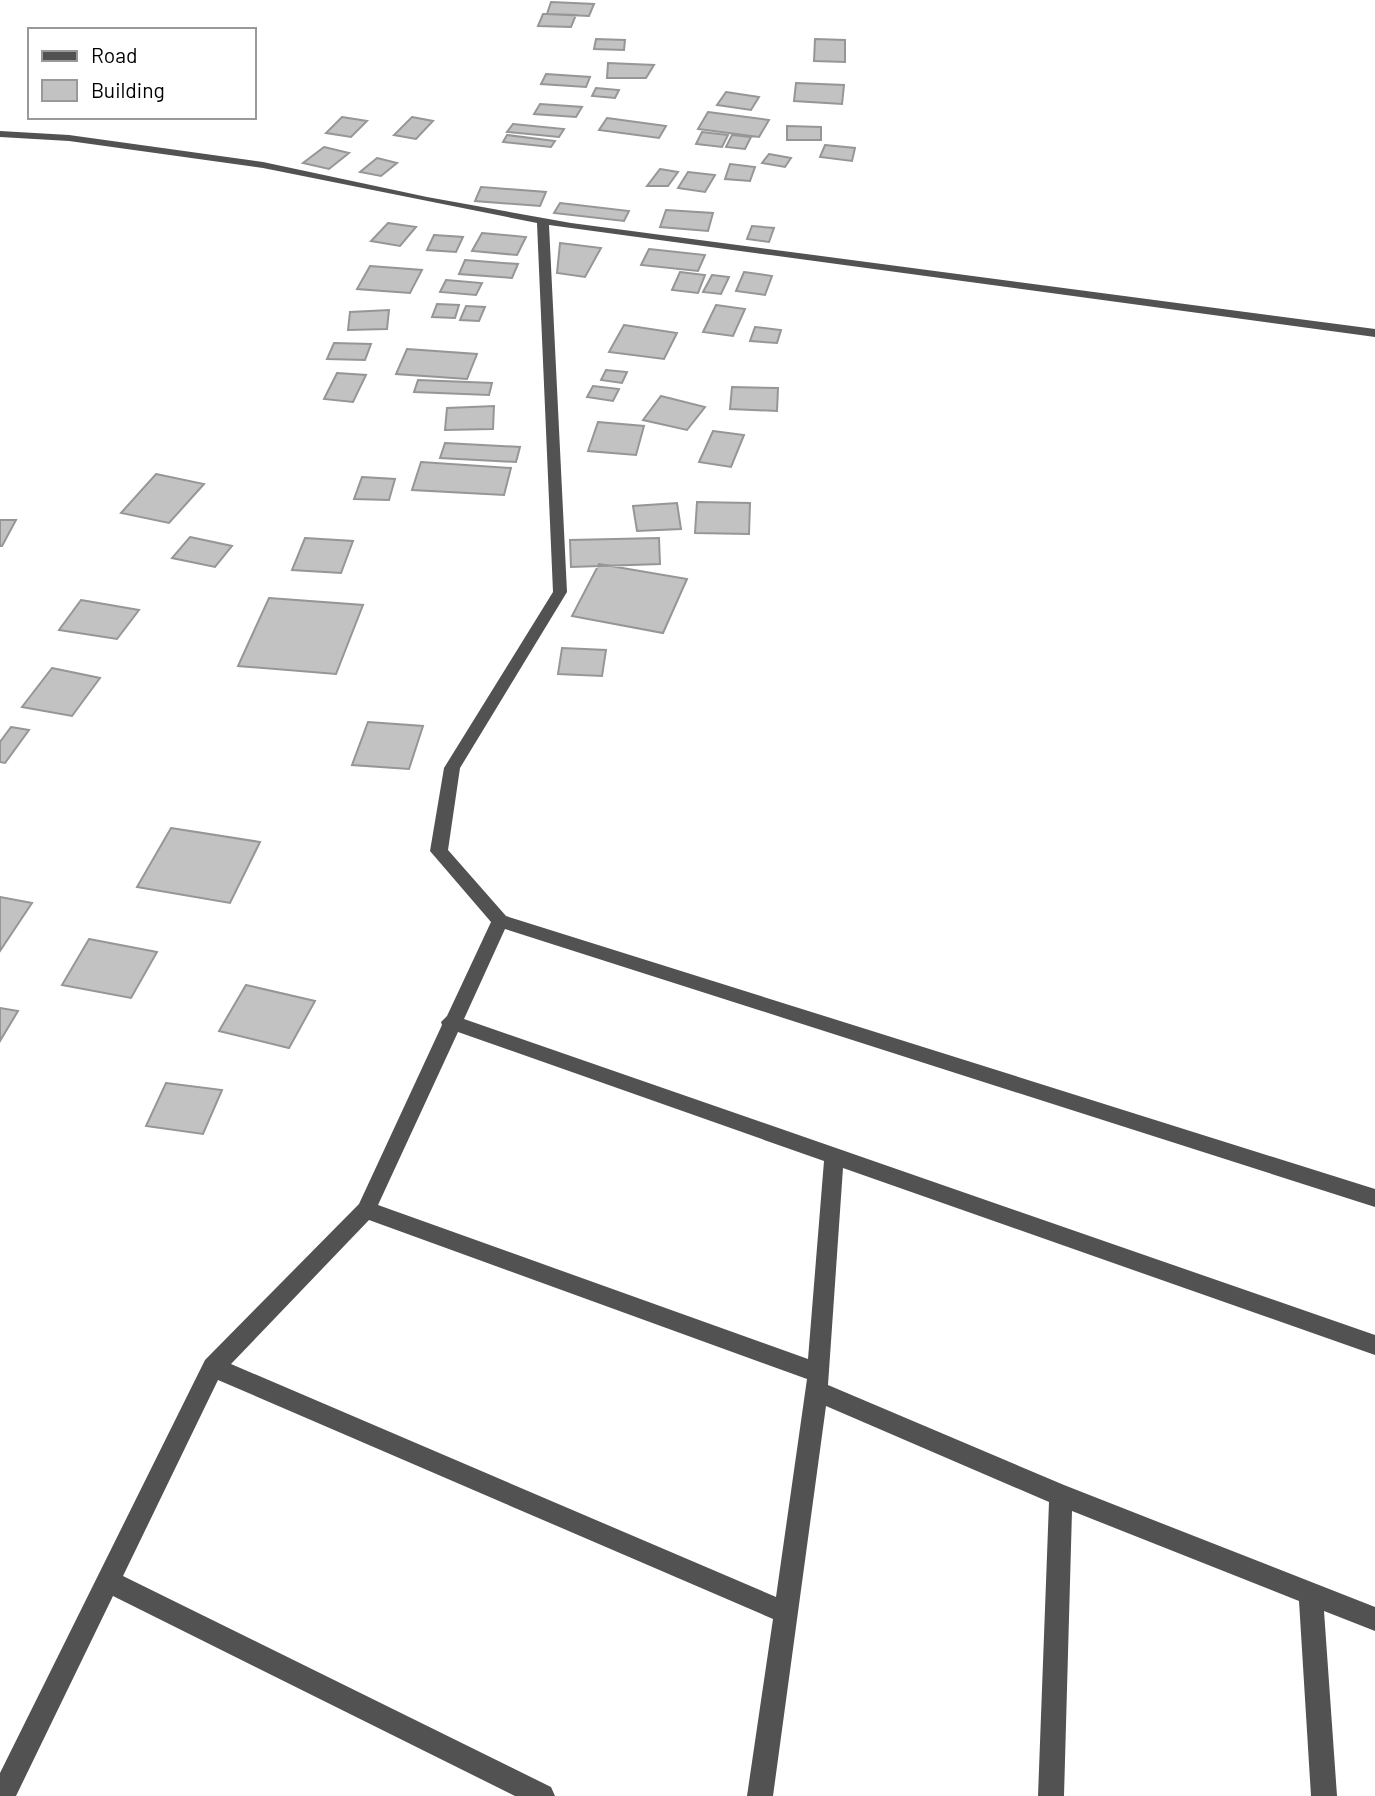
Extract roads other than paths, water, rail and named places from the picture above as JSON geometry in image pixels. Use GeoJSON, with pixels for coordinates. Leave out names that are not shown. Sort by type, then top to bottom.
{"type":"FeatureCollection","features":[{"type":"Feature","properties":{"kind":"street"},"geometry":{"type":"LineString","coordinates":[[0,134],[69,138],[263,165],[543,222],[1375,333]]}},
{"type":"Feature","properties":{"kind":"street"},"geometry":{"type":"LineString","coordinates":[[543,222],[560,592],[452,768],[439,851],[500,920],[1375,1198]]}},
{"type":"Feature","properties":{"kind":"street"},"geometry":{"type":"LineString","coordinates":[[2,1796],[213,1367],[366,1210],[450,1023],[500,920]]}},
{"type":"Feature","properties":{"kind":"street"},"geometry":{"type":"LineString","coordinates":[[450,1023],[1375,1345]]}},
{"type":"Feature","properties":{"kind":"street"},"geometry":{"type":"LineString","coordinates":[[760,1796],[817,1382],[834,1155]]}},
{"type":"Feature","properties":{"kind":"street"},"geometry":{"type":"LineString","coordinates":[[366,1210],[817,1382],[1061,1495],[1375,1619]]}},
{"type":"Feature","properties":{"kind":"street"},"geometry":{"type":"LineString","coordinates":[[213,1367],[786,1613]]}},
{"type":"Feature","properties":{"kind":"street"},"geometry":{"type":"LineString","coordinates":[[1051,1796],[1061,1495]]}},
{"type":"Feature","properties":{"kind":"street"},"geometry":{"type":"LineString","coordinates":[[108,1581],[542,1796]]}},
{"type":"Feature","properties":{"kind":"street"},"geometry":{"type":"LineString","coordinates":[[1311,1595],[1324,1796]]}}]}
